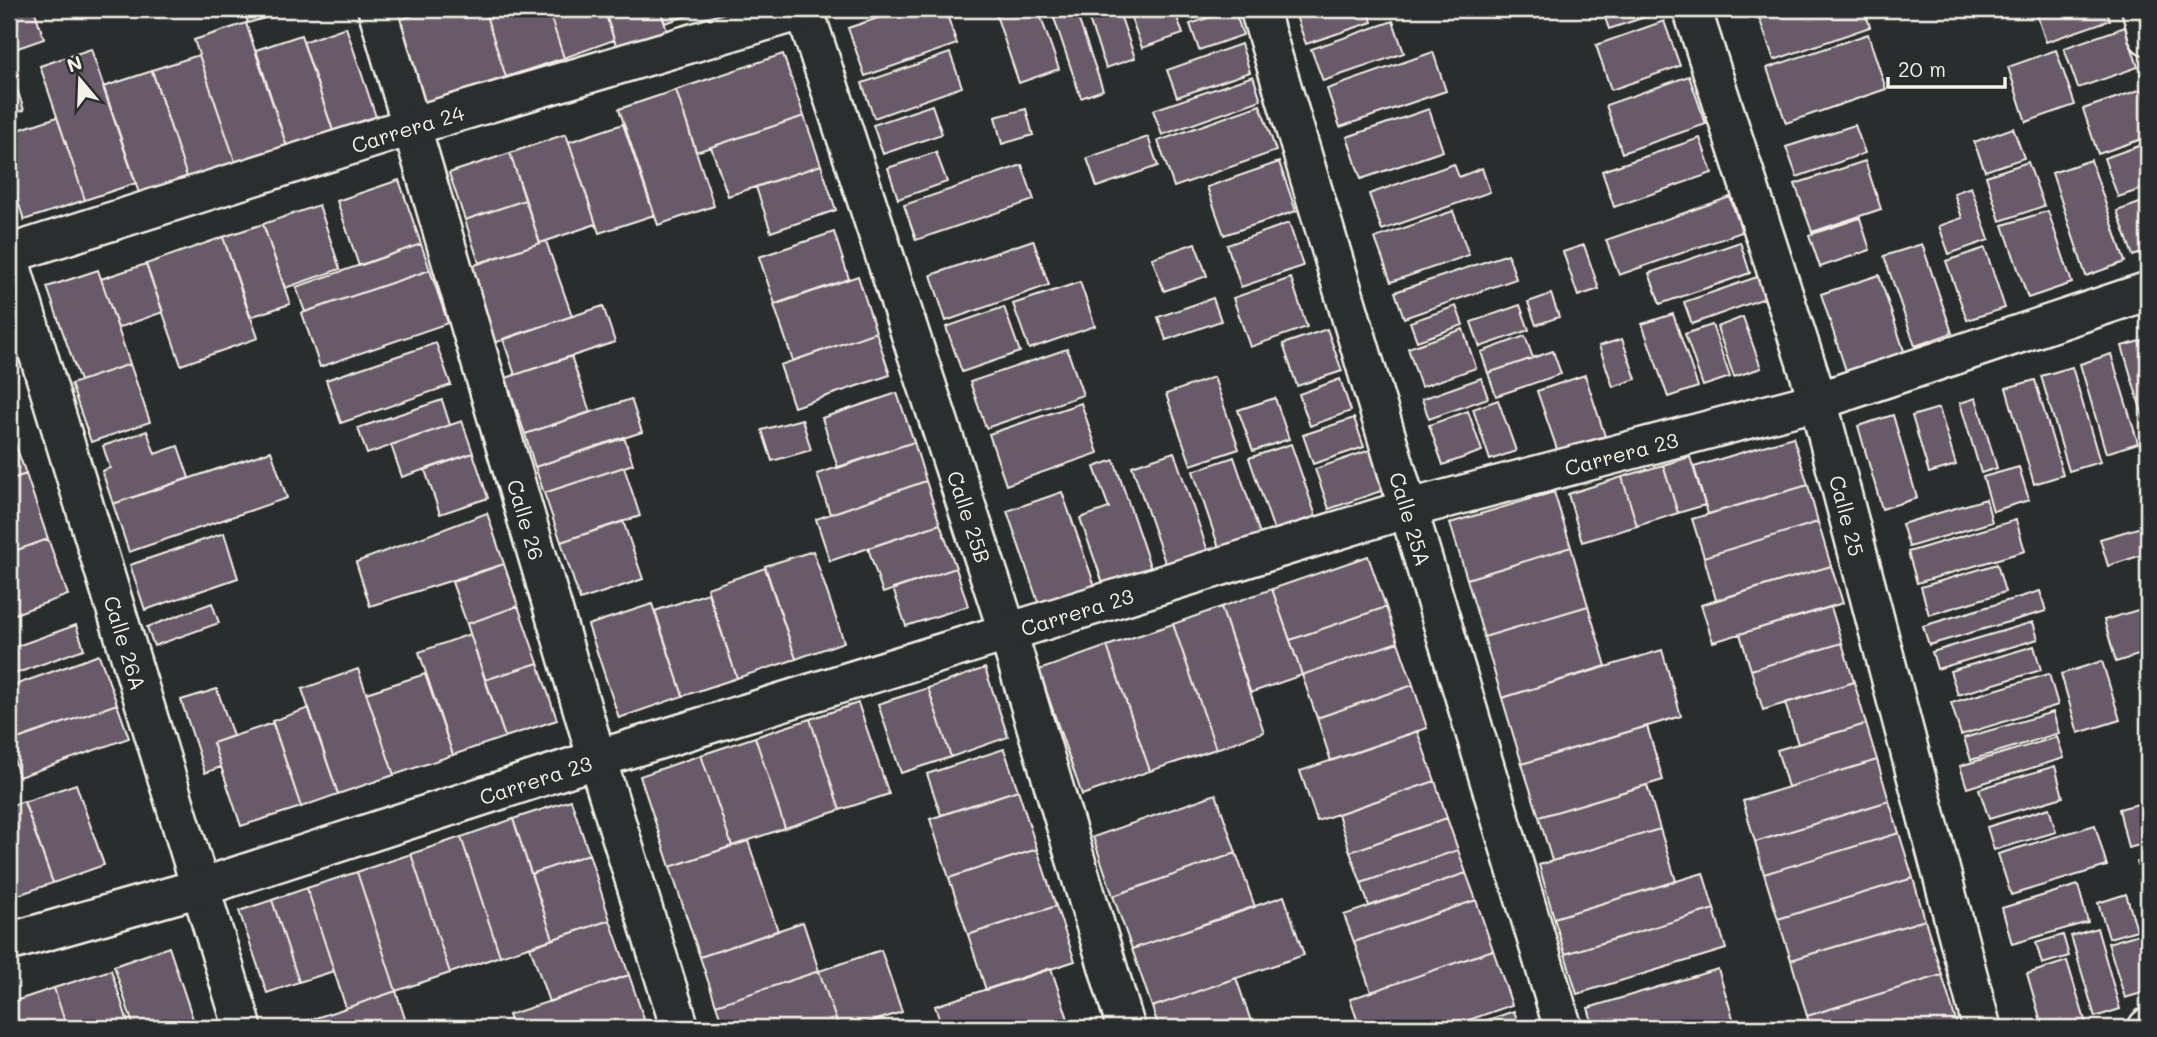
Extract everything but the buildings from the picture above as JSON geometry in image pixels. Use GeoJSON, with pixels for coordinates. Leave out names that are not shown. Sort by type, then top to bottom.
{"type":"FeatureCollection","features":[{"type":"Feature","properties":{"kind":"street","name":"Calle 26"},"geometry":{"type":"LineString","coordinates":[[377,9],[597,759],[680,1028]]}},
{"type":"Feature","properties":{"kind":"street","name":"Carrera 24"},"geometry":{"type":"LineString","coordinates":[[9,256],[412,126],[806,9]]}},
{"type":"Feature","properties":{"kind":"street","name":"Calle 25B"},"geometry":{"type":"LineString","coordinates":[[806,9],[1008,633],[1126,1028]]}},
{"type":"Feature","properties":{"kind":"street","name":"Calle 25A"},"geometry":{"type":"LineString","coordinates":[[1259,9],[1563,1028]]}},
{"type":"Feature","properties":{"kind":"street","name":"Calle 25"},"geometry":{"type":"LineString","coordinates":[[1692,9],[1818,401],[1982,1028]]}},
{"type":"Feature","properties":{"kind":"street"},"geometry":{"type":"LineString","coordinates":[[2141,9],[2148,36]]}},
{"type":"Feature","properties":{"kind":"street","name":"Calle 26A"},"geometry":{"type":"LineString","coordinates":[[9,256],[198,888],[243,1028]]}},
{"type":"Feature","properties":{"kind":"street","name":"Carrera 23"},"geometry":{"type":"LineString","coordinates":[[9,942],[198,888],[597,759],[1407,509],[1818,401],[2148,291]]}}]}
